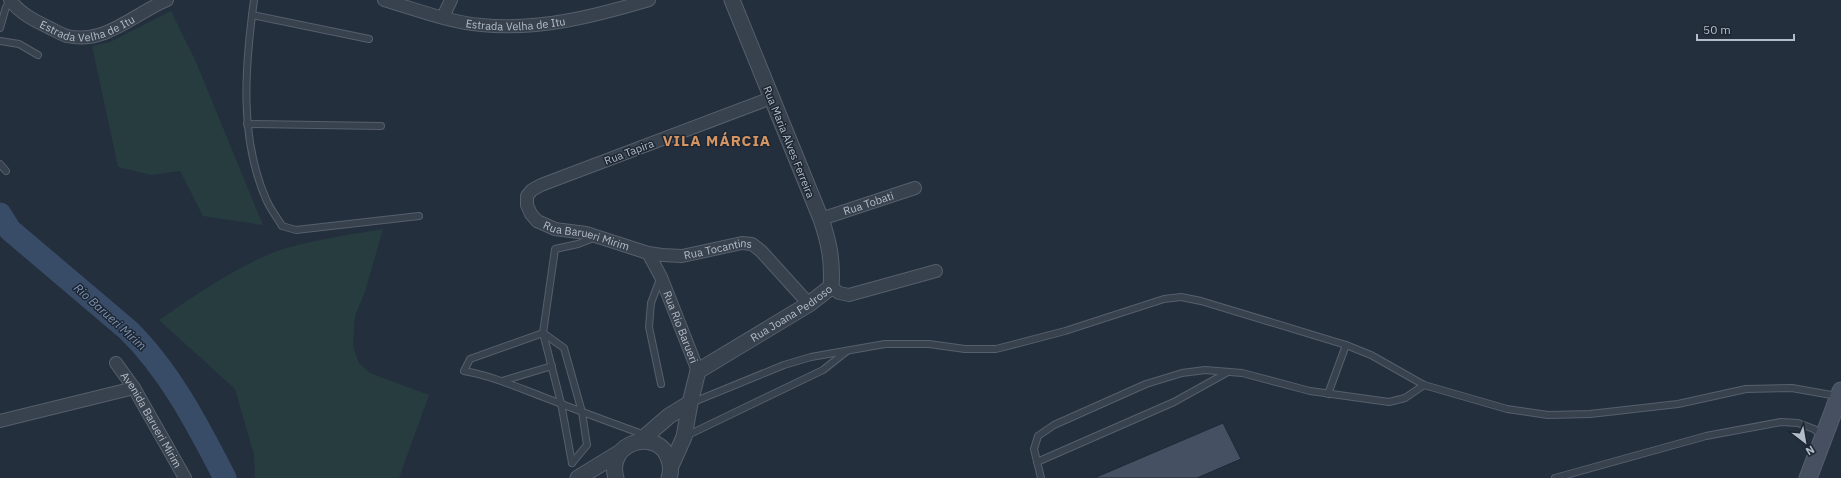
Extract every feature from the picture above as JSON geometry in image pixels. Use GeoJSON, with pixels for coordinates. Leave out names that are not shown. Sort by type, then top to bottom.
{"type":"FeatureCollection","features":[{"type":"Feature","properties":{"kind":"main road"},"geometry":{"type":"LineString","coordinates":[[1808,478],[1840,394]]}},
{"type":"Feature","properties":{"kind":"street","name":"Estrada Velha de Itu"},"geometry":{"type":"LineString","coordinates":[[11,1],[28,17],[67,36],[85,37],[100,35],[118,27],[167,0]]}},
{"type":"Feature","properties":{"kind":"street","name":"Estrada Velha de Itu"},"geometry":{"type":"LineString","coordinates":[[384,0],[443,17],[480,25],[530,26],[607,12],[649,0]]}},
{"type":"Feature","properties":{"kind":"street"},"geometry":{"type":"LineString","coordinates":[[443,17],[451,0]]}},
{"type":"Feature","properties":{"kind":"street","name":"Rua Maria Alves Ferreira"},"geometry":{"type":"LineString","coordinates":[[732,0],[821,219],[830,248],[833,268],[831,287]]}},
{"type":"Feature","properties":{"kind":"street","name":"Rua Tapira"},"geometry":{"type":"LineString","coordinates":[[532,190],[771,98]]}},
{"type":"Feature","properties":{"kind":"street","name":"Rua Tobati"},"geometry":{"type":"LineString","coordinates":[[821,219],[915,188]]}},
{"type":"Feature","properties":{"kind":"street","name":"Rua Barueri Mirim"},"geometry":{"type":"LineString","coordinates":[[532,190],[527,196],[527,206],[537,221],[555,229],[586,233],[648,253]]}},
{"type":"Feature","properties":{"kind":"street","name":"Rua Tocantins"},"geometry":{"type":"LineString","coordinates":[[648,253],[682,256],[731,244],[752,244],[761,251],[809,304]]}},
{"type":"Feature","properties":{"kind":"street","name":"Rua Rio Barueri"},"geometry":{"type":"LineString","coordinates":[[648,253],[661,277],[698,372],[690,403],[684,437],[670,472]]}},
{"type":"Feature","properties":{"kind":"street","name":"Rua Joana Pedroso"},"geometry":{"type":"LineString","coordinates":[[698,372],[809,304],[831,287],[839,293],[848,295],[936,271]]}},
{"type":"Feature","properties":{"kind":"street","name":"Avenida Barueri Mirim"},"geometry":{"type":"LineString","coordinates":[[116,363],[134,388],[185,478]]}},
{"type":"Feature","properties":{"kind":"street"},"geometry":{"type":"LineString","coordinates":[[0,421],[134,388]]}},
{"type":"Feature","properties":{"kind":"street"},"geometry":{"type":"LineString","coordinates":[[578,478],[619,453],[625,447],[643,438],[669,416],[690,403]]}},
{"type":"Feature","properties":{"kind":"street"},"geometry":{"type":"LineString","coordinates":[[643,438],[657,444],[664,450],[670,472]]}},
{"type":"Feature","properties":{"kind":"street"},"geometry":{"type":"LineString","coordinates":[[616,478],[614,468],[619,453]]}},
{"type":"Feature","properties":{"kind":"lane"},"geometry":{"type":"LineString","coordinates":[[254,0],[247,82],[247,124],[253,162],[266,201],[282,226],[296,230],[419,216]]}},
{"type":"Feature","properties":{"kind":"lane"},"geometry":{"type":"LineString","coordinates":[[0,28],[6,7],[11,1]]}},
{"type":"Feature","properties":{"kind":"lane"},"geometry":{"type":"LineString","coordinates":[[252,15],[369,39]]}},
{"type":"Feature","properties":{"kind":"lane"},"geometry":{"type":"LineString","coordinates":[[0,41],[19,44],[38,55]]}},
{"type":"Feature","properties":{"kind":"lane"},"geometry":{"type":"LineString","coordinates":[[247,124],[381,126]]}},
{"type":"Feature","properties":{"kind":"lane"},"geometry":{"type":"LineString","coordinates":[[0,164],[6,171]]}},
{"type":"Feature","properties":{"kind":"lane"},"geometry":{"type":"LineString","coordinates":[[543,333],[564,348],[582,412],[587,445],[572,462],[561,404],[543,333],[555,249],[578,244],[597,237]]}},
{"type":"Feature","properties":{"kind":"lane"},"geometry":{"type":"LineString","coordinates":[[661,277],[651,304],[649,327],[661,384]]}},
{"type":"Feature","properties":{"kind":"lane"},"geometry":{"type":"LineString","coordinates":[[690,403],[784,365],[811,357],[885,344],[929,344],[965,349],[996,349],[1065,331],[1164,299],[1182,297],[1201,301],[1346,345],[1371,355],[1424,385],[1507,409],[1548,415],[1590,414],[1678,404],[1746,390],[1792,388],[1840,394]]}},
{"type":"Feature","properties":{"kind":"lane"},"geometry":{"type":"LineString","coordinates":[[543,333],[470,358],[464,371],[484,374],[582,412],[643,438]]}},
{"type":"Feature","properties":{"kind":"lane"},"geometry":{"type":"LineString","coordinates":[[1328,394],[1346,345]]}},
{"type":"Feature","properties":{"kind":"lane"},"geometry":{"type":"LineString","coordinates":[[684,437],[823,370],[848,350]]}},
{"type":"Feature","properties":{"kind":"lane"},"geometry":{"type":"LineString","coordinates":[[502,382],[552,366]]}},
{"type":"Feature","properties":{"kind":"lane"},"geometry":{"type":"LineString","coordinates":[[1041,478],[1034,449],[1038,436],[1054,425],[1146,384],[1182,373],[1205,370],[1242,373],[1310,391],[1389,402],[1405,398],[1424,385]]}},
{"type":"Feature","properties":{"kind":"lane"},"geometry":{"type":"LineString","coordinates":[[1037,462],[1174,402],[1228,372]]}},
{"type":"Feature","properties":{"kind":"lane"},"geometry":{"type":"LineString","coordinates":[[1555,478],[1706,436],[1781,422],[1798,423],[1814,429],[1824,437]]}},
{"type":"Feature","properties":{"kind":"green space"},"geometry":{"type":"Polygon","coordinates":[[[171,11],[196,62],[263,225],[203,216],[180,171],[151,175],[118,167],[92,46],[110,42],[171,11]]]}},
{"type":"Feature","properties":{"kind":"green space"},"geometry":{"type":"Polygon","coordinates":[[[383,229],[365,292],[355,316],[353,347],[359,363],[370,373],[429,395],[399,478],[255,478],[254,455],[235,389],[159,320],[228,275],[272,253],[298,245],[383,229]]]}},
{"type":"Feature","properties":{"kind":"building"},"geometry":{"type":"Polygon","coordinates":[[[1223,423],[1241,459],[1197,478],[1094,478],[1223,423]]]}},
{"type":"Feature","properties":{"kind":"waterway","name":"Rio Barueri Mirim"},"geometry":{"type":"LineString","coordinates":[[0,214],[10,230],[128,330],[143,346],[170,381],[194,419],[225,478]]}},
{"type":"Feature","properties":{"kind":"district","name":"VILA MÁRCIA"},"geometry":{"type":"Point","coordinates":[717,141]}}]}
